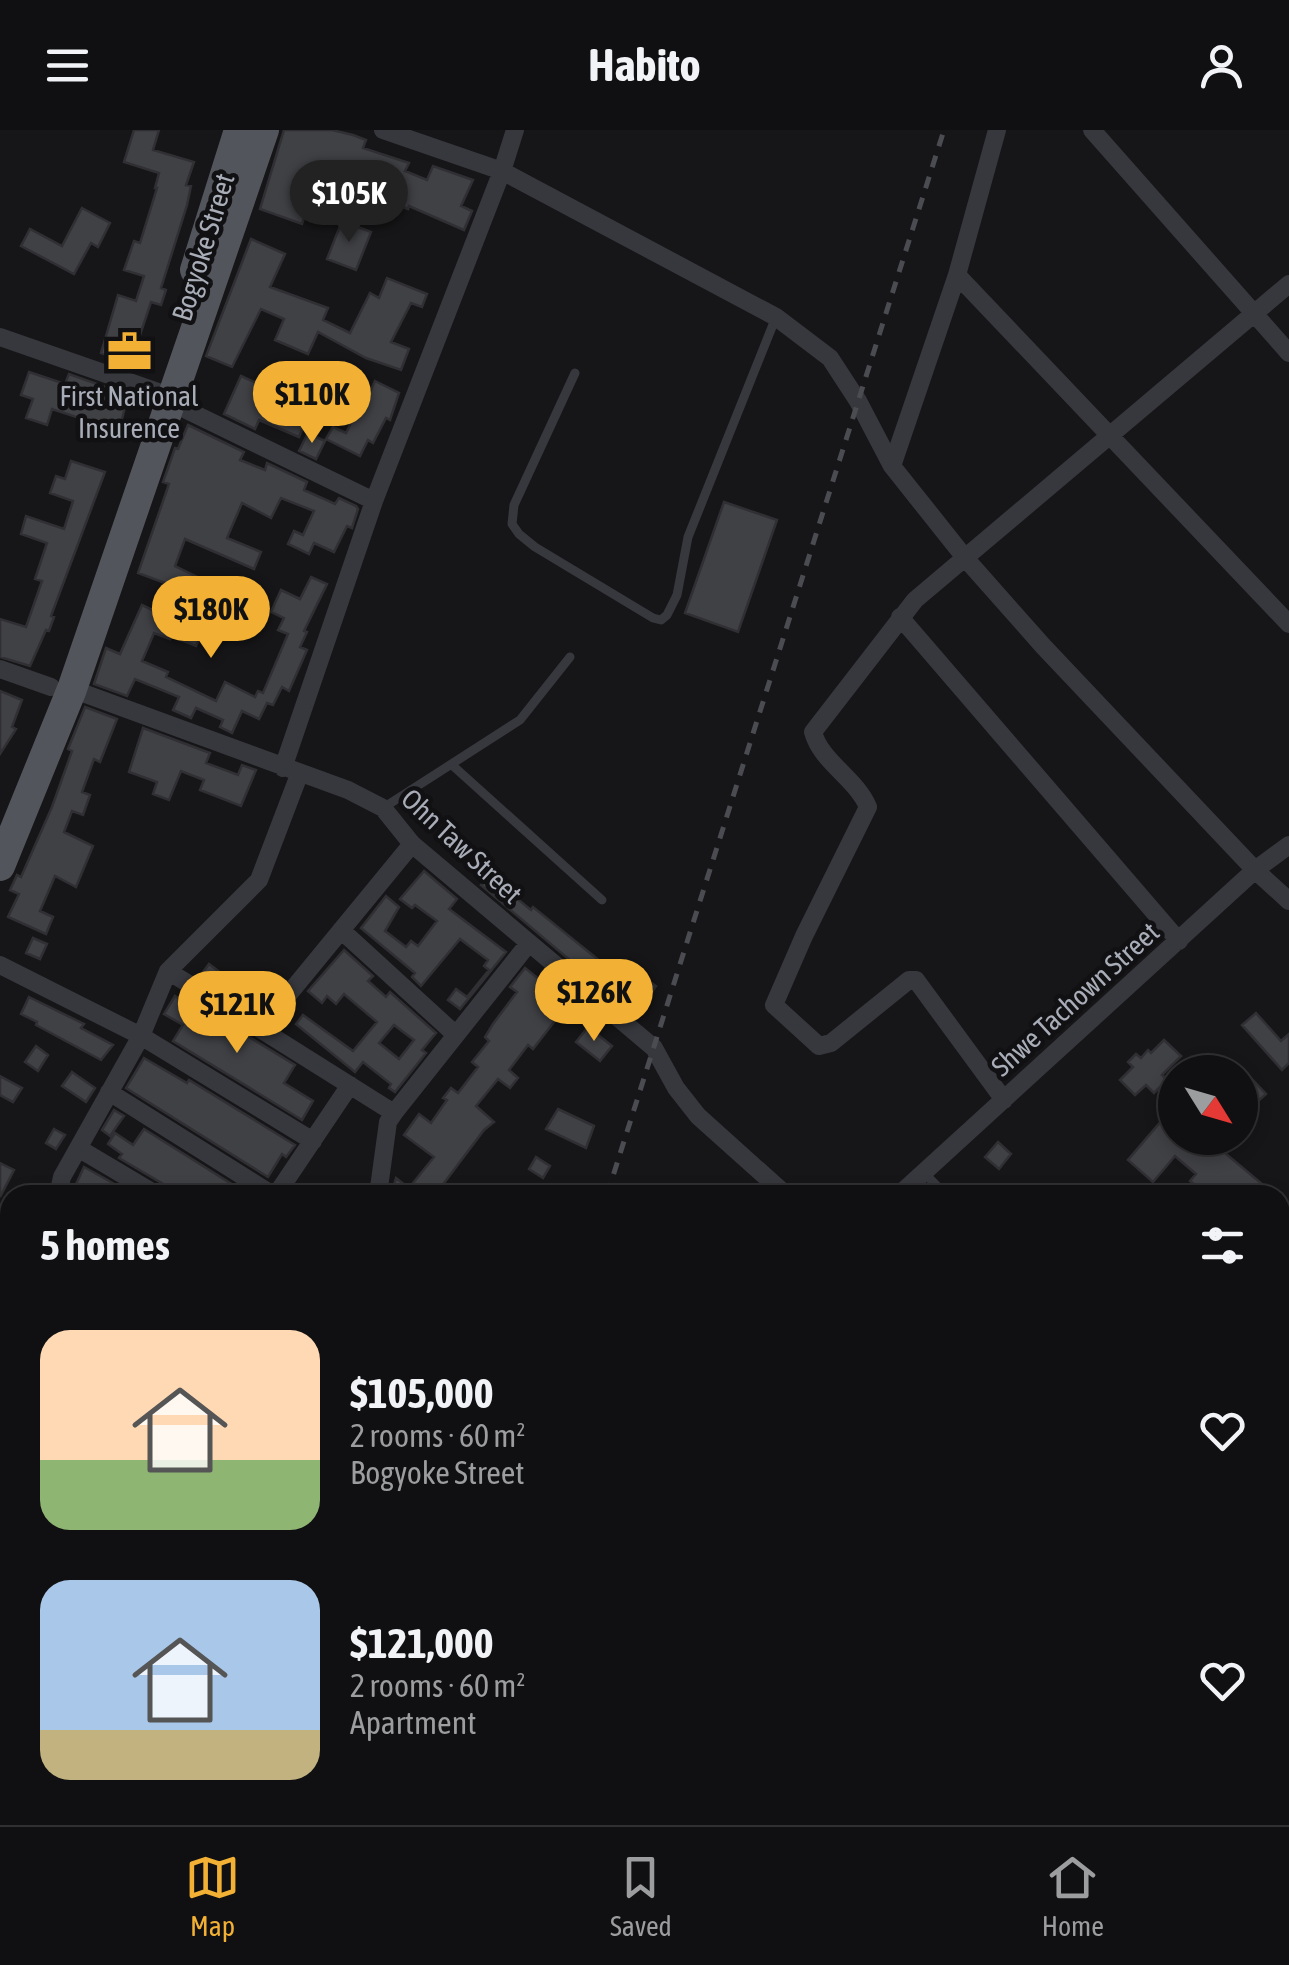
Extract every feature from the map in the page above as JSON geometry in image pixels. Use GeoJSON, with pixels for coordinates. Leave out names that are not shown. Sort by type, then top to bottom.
{"type":"FeatureCollection","features":[{"type":"Feature","properties":{"kind":"main road","name":"Bogyoke Street"},"geometry":{"type":"LineString","coordinates":[[165,398],[239,130]]}},
{"type":"Feature","properties":{"kind":"main road","name":"Bogyoke Street"},"geometry":{"type":"LineString","coordinates":[[0,866],[264,130]]}},
{"type":"Feature","properties":{"kind":"main road","name":"Bogyoke Street"},"geometry":{"type":"LineString","coordinates":[[0,815],[61,688]]}},
{"type":"Feature","properties":{"kind":"street"},"geometry":{"type":"LineString","coordinates":[[383,130],[502,171],[776,317],[830,358],[858,400],[892,466],[966,558],[1044,646],[1255,870],[1289,901]]}},
{"type":"Feature","properties":{"kind":"street"},"geometry":{"type":"LineString","coordinates":[[60,1185],[141,1036],[168,971],[259,880],[374,501],[502,171],[514,130]]}},
{"type":"Feature","properties":{"kind":"street"},"geometry":{"type":"LineString","coordinates":[[892,466],[957,275],[997,130]]}},
{"type":"Feature","properties":{"kind":"street"},"geometry":{"type":"LineString","coordinates":[[1092,130],[1289,353]]}},
{"type":"Feature","properties":{"kind":"street"},"geometry":{"type":"LineString","coordinates":[[957,275],[1289,624]]}},
{"type":"Feature","properties":{"kind":"street"},"geometry":{"type":"LineString","coordinates":[[1004,1100],[916,980],[909,980],[831,1043],[819,1046],[774,1005],[868,807],[861,790],[816,744],[813,732],[914,600],[1289,284]]}},
{"type":"Feature","properties":{"kind":"street"},"geometry":{"type":"LineString","coordinates":[[0,337],[165,398],[374,501]]}},
{"type":"Feature","properties":{"kind":"street"},"geometry":{"type":"LineString","coordinates":[[900,616],[1179,941]]}},
{"type":"Feature","properties":{"kind":"street","name":"Ohn Taw Street"},"geometry":{"type":"LineString","coordinates":[[0,669],[348,790],[383,808],[412,844],[654,1048],[676,1088],[698,1116],[775,1185]]}},
{"type":"Feature","properties":{"kind":"street"},"geometry":{"type":"LineString","coordinates":[[260,1029],[412,844]]}},
{"type":"Feature","properties":{"kind":"street","name":"Shwe Tachown Street"},"geometry":{"type":"LineString","coordinates":[[910,1185],[1255,870],[1289,844]]}},
{"type":"Feature","properties":{"kind":"street"},"geometry":{"type":"LineString","coordinates":[[341,930],[456,1034]]}},
{"type":"Feature","properties":{"kind":"street"},"geometry":{"type":"LineString","coordinates":[[379,1185],[388,1122],[529,944]]}},
{"type":"Feature","properties":{"kind":"street"},"geometry":{"type":"LineString","coordinates":[[0,965],[141,1036],[312,1141]]}},
{"type":"Feature","properties":{"kind":"street"},"geometry":{"type":"LineString","coordinates":[[168,971],[394,1113]]}},
{"type":"Feature","properties":{"kind":"street"},"geometry":{"type":"LineString","coordinates":[[281,1185],[350,1085]]}},
{"type":"Feature","properties":{"kind":"street"},"geometry":{"type":"LineString","coordinates":[[109,1092],[258,1185]]}},
{"type":"Feature","properties":{"kind":"street"},"geometry":{"type":"LineString","coordinates":[[78,1148],[140,1185]]}},
{"type":"Feature","properties":{"kind":"lane"},"geometry":{"type":"LineString","coordinates":[[575,373],[521,490],[512,524],[535,546],[652,618],[662,620],[678,595],[688,537],[776,317]]}},
{"type":"Feature","properties":{"kind":"lane"},"geometry":{"type":"LineString","coordinates":[[383,808],[520,720],[570,658]]}},
{"type":"Feature","properties":{"kind":"lane"},"geometry":{"type":"LineString","coordinates":[[452,765],[602,900]]}},
{"type":"Feature","properties":{"kind":"lane"},"geometry":{"type":"LineString","coordinates":[[924,1173],[936,1185]]}},
{"type":"Feature","properties":{"kind":"building"},"geometry":{"type":"Polygon","coordinates":[[[134,130],[159,130],[153,150],[194,162],[186,185],[191,186],[187,205],[161,288],[166,290],[161,305],[151,302],[139,338],[140,344],[146,346],[142,361],[136,359],[134,364],[101,353],[118,295],[136,301],[144,276],[124,270],[134,241],[140,243],[159,173],[124,162],[134,130]]]}},
{"type":"Feature","properties":{"kind":"building"},"geometry":{"type":"Polygon","coordinates":[[[284,130],[332,130],[353,135],[366,140],[363,148],[409,163],[405,171],[427,180],[433,166],[473,180],[461,206],[472,211],[464,230],[409,206],[408,209],[395,204],[404,184],[381,174],[378,184],[353,174],[350,181],[333,175],[329,188],[316,184],[302,224],[260,209],[284,130]]]}},
{"type":"Feature","properties":{"kind":"building"},"geometry":{"type":"Polygon","coordinates":[[[82,208],[110,223],[98,247],[91,243],[74,274],[21,246],[30,229],[62,246],[82,208]]]}},
{"type":"Feature","properties":{"kind":"building"},"geometry":{"type":"Polygon","coordinates":[[[342,221],[371,232],[356,270],[327,259],[342,221]]]}},
{"type":"Feature","properties":{"kind":"building"},"geometry":{"type":"Polygon","coordinates":[[[251,239],[285,254],[270,287],[328,308],[323,320],[350,333],[370,293],[379,298],[387,278],[427,294],[422,307],[411,303],[391,342],[409,349],[401,370],[366,358],[318,332],[308,354],[275,340],[284,319],[261,309],[232,367],[206,356],[251,239]]]}},
{"type":"Feature","properties":{"kind":"building"},"geometry":{"type":"Polygon","coordinates":[[[29,372],[65,384],[69,374],[128,395],[119,431],[52,409],[47,425],[26,418],[33,399],[21,395],[29,372]]]}},
{"type":"Feature","properties":{"kind":"building"},"geometry":{"type":"Polygon","coordinates":[[[279,373],[319,390],[299,437],[259,420],[255,429],[224,414],[241,376],[272,390],[279,373]]]}},
{"type":"Feature","properties":{"kind":"building"},"geometry":{"type":"Polygon","coordinates":[[[375,381],[399,393],[390,420],[386,418],[373,443],[368,440],[360,456],[326,439],[333,427],[346,433],[375,381]]]}},
{"type":"Feature","properties":{"kind":"building"},"geometry":{"type":"Polygon","coordinates":[[[188,425],[244,452],[240,460],[265,470],[267,463],[307,482],[304,490],[335,504],[339,498],[356,506],[352,528],[347,526],[334,552],[314,543],[309,554],[288,544],[294,531],[303,535],[314,511],[281,498],[271,518],[242,503],[227,538],[261,552],[254,569],[185,539],[175,566],[214,585],[208,599],[138,573],[169,484],[163,482],[188,425]]]}},
{"type":"Feature","properties":{"kind":"building"},"geometry":{"type":"Polygon","coordinates":[[[308,433],[325,441],[316,459],[299,451],[308,433]]]}},
{"type":"Feature","properties":{"kind":"building"},"geometry":{"type":"Polygon","coordinates":[[[71,461],[105,472],[51,616],[54,617],[49,631],[46,630],[30,666],[0,657],[0,619],[26,627],[42,581],[35,579],[47,543],[21,534],[26,516],[64,529],[73,501],[50,493],[56,476],[65,479],[71,461]]]}},
{"type":"Feature","properties":{"kind":"building"},"geometry":{"type":"Polygon","coordinates":[[[724,502],[777,520],[738,632],[685,613],[724,502]]]}},
{"type":"Feature","properties":{"kind":"building"},"geometry":{"type":"Polygon","coordinates":[[[311,577],[327,584],[304,631],[307,632],[300,647],[307,650],[289,691],[282,687],[273,705],[267,703],[259,719],[242,711],[232,733],[220,727],[223,720],[196,708],[191,718],[173,710],[179,697],[135,679],[127,696],[94,684],[106,648],[120,654],[142,605],[202,633],[196,646],[154,633],[142,661],[216,701],[225,682],[255,697],[258,691],[263,693],[288,634],[278,630],[284,618],[271,612],[281,590],[300,599],[311,577]]]}},
{"type":"Feature","properties":{"kind":"building"},"geometry":{"type":"Polygon","coordinates":[[[0,691],[22,700],[12,727],[16,729],[0,754],[0,691]]]}},
{"type":"Feature","properties":{"kind":"building"},"geometry":{"type":"Polygon","coordinates":[[[85,707],[117,719],[100,762],[94,759],[82,792],[90,795],[83,815],[72,811],[64,832],[93,846],[76,887],[55,876],[40,911],[53,917],[46,934],[8,917],[19,894],[10,890],[17,875],[21,877],[52,807],[85,707]]]}},
{"type":"Feature","properties":{"kind":"building"},"geometry":{"type":"Polygon","coordinates":[[[143,728],[210,753],[206,763],[238,775],[242,765],[256,770],[241,806],[200,790],[204,780],[181,771],[169,800],[153,794],[157,782],[129,772],[143,728]]]}},
{"type":"Feature","properties":{"kind":"building"},"geometry":{"type":"Polygon","coordinates":[[[424,871],[457,899],[449,909],[506,952],[460,1009],[448,1000],[456,989],[467,997],[489,970],[484,966],[488,960],[460,939],[421,986],[412,977],[415,973],[361,928],[386,896],[399,907],[385,931],[406,947],[411,941],[418,946],[437,921],[400,899],[424,871]]]}},
{"type":"Feature","properties":{"kind":"building"},"geometry":{"type":"Polygon","coordinates":[[[493,871],[508,883],[504,888],[611,970],[604,979],[633,999],[646,979],[656,986],[636,1016],[481,885],[493,871]]]}},
{"type":"Feature","properties":{"kind":"building"},"geometry":{"type":"Polygon","coordinates":[[[33,938],[47,944],[40,959],[26,953],[33,938]]]}},
{"type":"Feature","properties":{"kind":"building"},"geometry":{"type":"Polygon","coordinates":[[[344,950],[373,976],[368,981],[386,997],[390,992],[436,1033],[422,1050],[426,1053],[395,1092],[389,1088],[391,1084],[363,1062],[355,1072],[296,1024],[303,1015],[353,1051],[377,1022],[344,994],[336,1004],[327,996],[322,1003],[308,991],[344,950]],[[394,1025],[379,1043],[399,1059],[414,1040],[394,1025]]]}},
{"type":"Feature","properties":{"kind":"building"},"geometry":{"type":"Polygon","coordinates":[[[209,964],[221,973],[212,984],[200,976],[209,964]]]}},
{"type":"Feature","properties":{"kind":"building"},"geometry":{"type":"Polygon","coordinates":[[[525,968],[545,984],[550,977],[560,985],[547,1002],[561,1013],[533,1049],[528,1045],[509,1070],[518,1078],[510,1088],[498,1079],[476,1106],[494,1122],[443,1185],[415,1185],[413,1183],[434,1157],[404,1135],[419,1114],[431,1123],[451,1088],[458,1093],[478,1067],[472,1062],[489,1041],[485,1037],[517,992],[510,987],[525,968]]]}},
{"type":"Feature","properties":{"kind":"building"},"geometry":{"type":"Polygon","coordinates":[[[257,982],[273,994],[264,1004],[259,1000],[253,1010],[235,998],[240,991],[247,995],[257,982]]]}},
{"type":"Feature","properties":{"kind":"building"},"geometry":{"type":"Polygon","coordinates":[[[175,996],[193,1007],[195,1004],[295,1065],[284,1083],[313,1101],[302,1120],[173,1041],[183,1025],[164,1014],[175,996]]]}},
{"type":"Feature","properties":{"kind":"building"},"geometry":{"type":"Polygon","coordinates":[[[29,997],[84,1024],[81,1028],[113,1045],[101,1060],[36,1025],[37,1022],[21,1014],[29,997]]]}},
{"type":"Feature","properties":{"kind":"building"},"geometry":{"type":"Polygon","coordinates":[[[1256,1013],[1281,1041],[1289,1034],[1289,1063],[1282,1070],[1242,1025],[1256,1013]]]}},
{"type":"Feature","properties":{"kind":"building"},"geometry":{"type":"Polygon","coordinates":[[[588,1027],[612,1046],[600,1061],[576,1042],[588,1027]]]}},
{"type":"Feature","properties":{"kind":"building"},"geometry":{"type":"Polygon","coordinates":[[[1164,1040],[1180,1055],[1158,1055],[1158,1089],[1154,1093],[1146,1085],[1135,1095],[1120,1080],[1133,1067],[1128,1062],[1136,1054],[1141,1058],[1148,1050],[1151,1053],[1164,1040]]]}},
{"type":"Feature","properties":{"kind":"building"},"geometry":{"type":"Polygon","coordinates":[[[36,1046],[48,1055],[38,1071],[25,1062],[36,1046]]]}},
{"type":"Feature","properties":{"kind":"building"},"geometry":{"type":"Polygon","coordinates":[[[144,1058],[187,1083],[189,1080],[295,1145],[286,1157],[282,1154],[268,1177],[126,1088],[144,1058]]]}},
{"type":"Feature","properties":{"kind":"building"},"geometry":{"type":"Polygon","coordinates":[[[72,1072],[95,1088],[86,1102],[62,1086],[72,1072]]]}},
{"type":"Feature","properties":{"kind":"building"},"geometry":{"type":"Polygon","coordinates":[[[0,1076],[22,1088],[13,1102],[0,1095],[0,1076]]]}},
{"type":"Feature","properties":{"kind":"building"},"geometry":{"type":"Polygon","coordinates":[[[1258,1086],[1266,1094],[1258,1101],[1258,1086]]]}},
{"type":"Feature","properties":{"kind":"building"},"geometry":{"type":"Polygon","coordinates":[[[558,1109],[594,1126],[586,1148],[546,1129],[558,1109]]]}},
{"type":"Feature","properties":{"kind":"building"},"geometry":{"type":"Polygon","coordinates":[[[114,1110],[124,1116],[110,1136],[102,1130],[114,1110]]]}},
{"type":"Feature","properties":{"kind":"building"},"geometry":{"type":"Polygon","coordinates":[[[1158,1125],[1158,1155],[1227,1155],[1263,1185],[1195,1185],[1190,1181],[1196,1174],[1175,1156],[1153,1182],[1128,1160],[1158,1125]]]}},
{"type":"Feature","properties":{"kind":"building"},"geometry":{"type":"Polygon","coordinates":[[[54,1129],[65,1135],[56,1149],[46,1143],[54,1129]]]}},
{"type":"Feature","properties":{"kind":"building"},"geometry":{"type":"Polygon","coordinates":[[[144,1129],[233,1185],[164,1185],[119,1158],[122,1154],[108,1144],[115,1133],[133,1145],[144,1129]]]}},
{"type":"Feature","properties":{"kind":"building"},"geometry":{"type":"Polygon","coordinates":[[[998,1142],[1011,1154],[999,1169],[985,1157],[998,1142]]]}},
{"type":"Feature","properties":{"kind":"building"},"geometry":{"type":"Polygon","coordinates":[[[536,1157],[550,1166],[543,1178],[529,1169],[536,1157]]]}},
{"type":"Feature","properties":{"kind":"building"},"geometry":{"type":"Polygon","coordinates":[[[0,1163],[14,1170],[6,1185],[0,1185],[0,1163]]]}},
{"type":"Feature","properties":{"kind":"building"},"geometry":{"type":"Polygon","coordinates":[[[84,1167],[116,1185],[76,1185],[84,1167]]]}},
{"type":"Feature","properties":{"kind":"railway"},"geometry":{"type":"LineString","coordinates":[[610,1185],[944,130]]}},
{"type":"Feature","properties":{"kind":"place","name":"First National Insurence"},"geometry":{"type":"Point","coordinates":[129,351]}}]}
